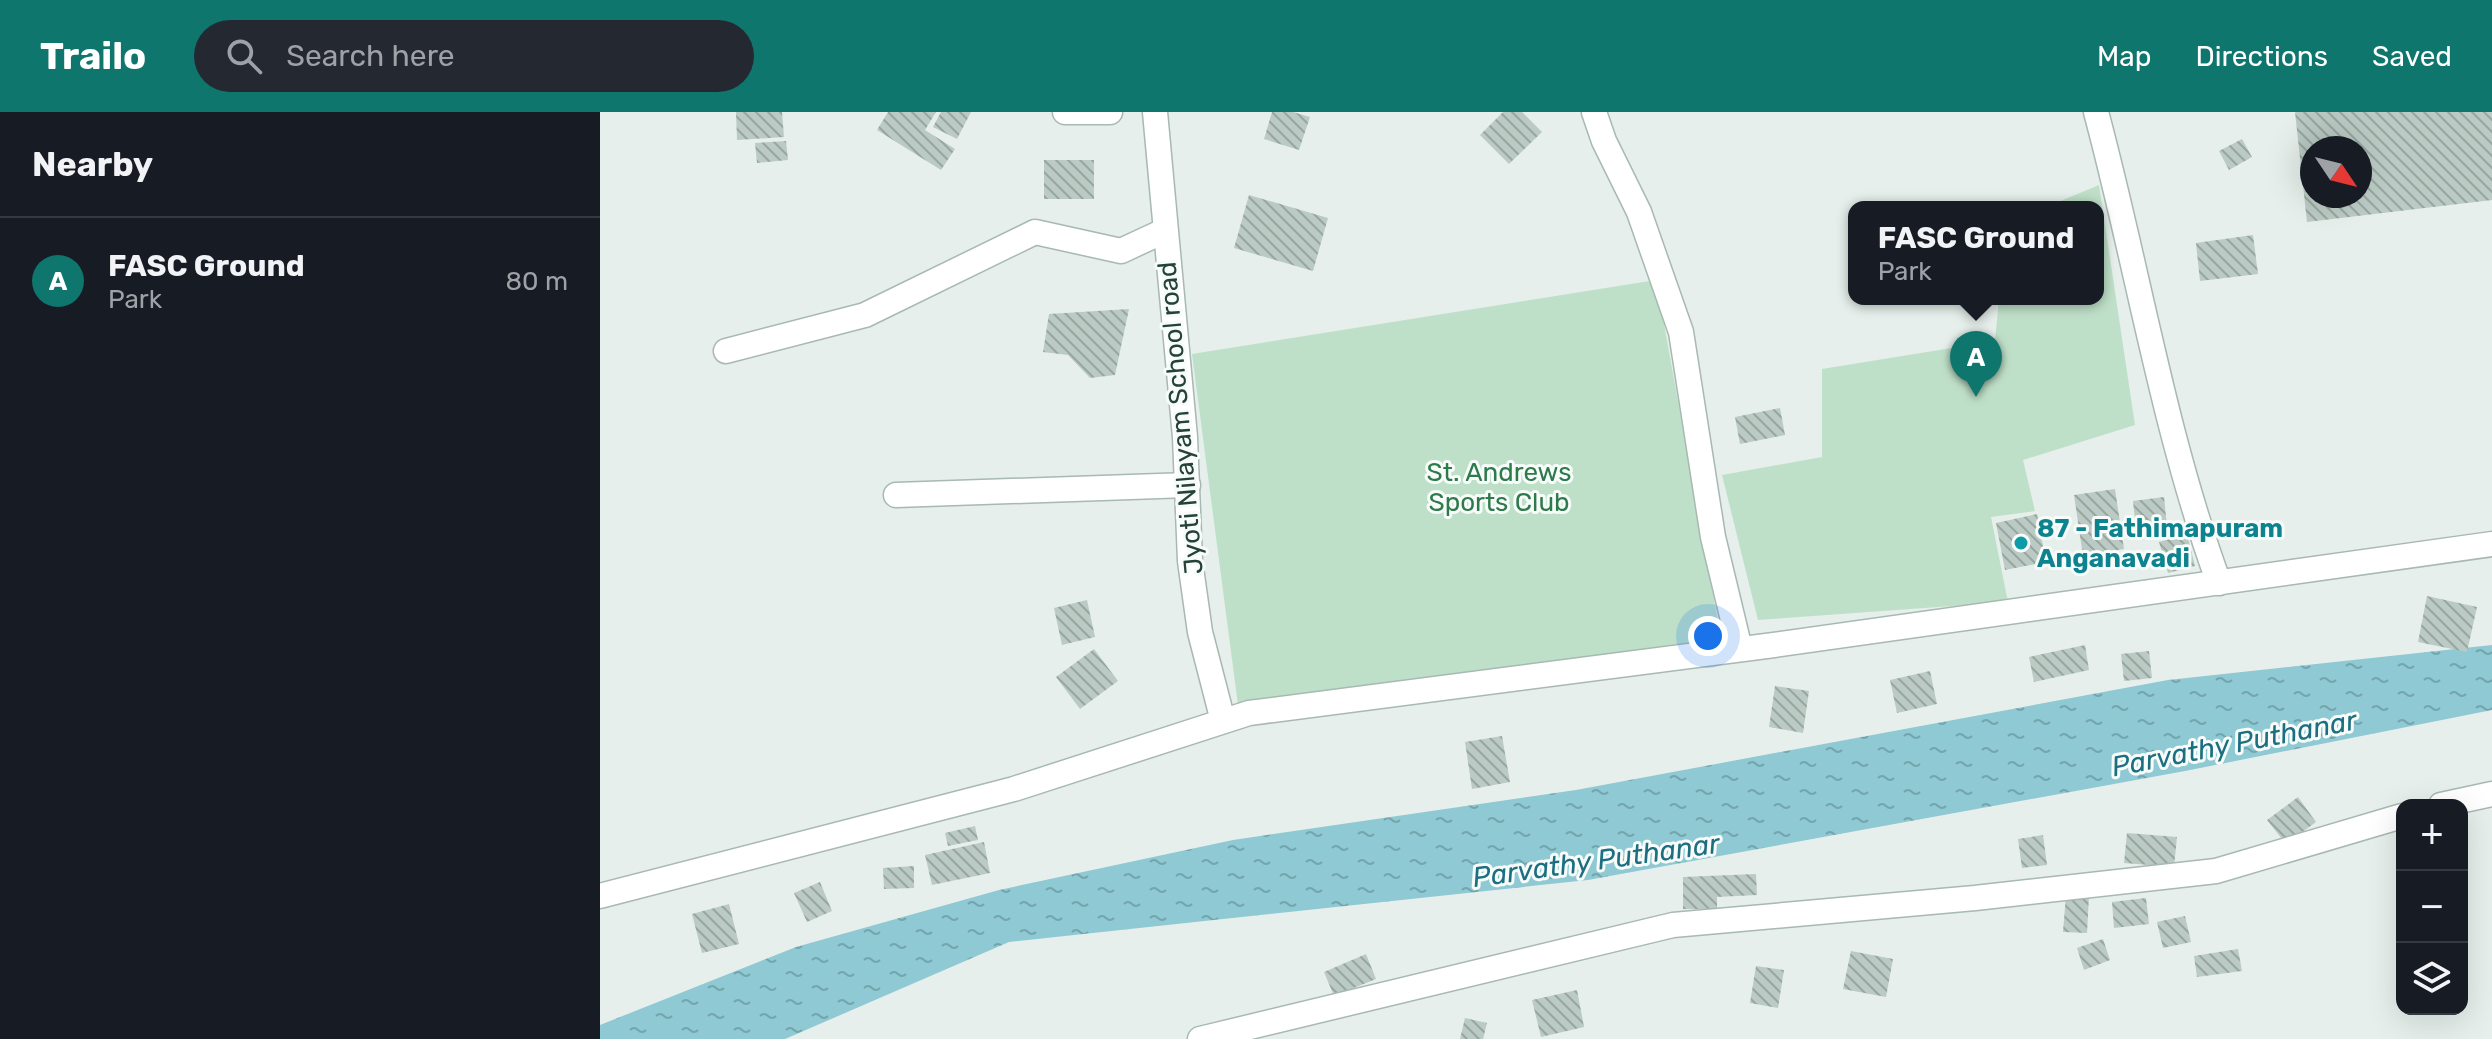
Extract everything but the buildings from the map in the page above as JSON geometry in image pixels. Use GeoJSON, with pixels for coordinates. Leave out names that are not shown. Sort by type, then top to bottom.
{"type":"FeatureCollection","features":[{"type":"Feature","properties":{"kind":"street"},"geometry":{"type":"LineString","coordinates":[[1065,112],[1110,112]]}},
{"type":"Feature","properties":{"kind":"street","name":"Jyoti Nilayam School road"},"geometry":{"type":"LineString","coordinates":[[1155,112],[1188,485],[1190,561],[1200,632],[1223,721]]}},
{"type":"Feature","properties":{"kind":"street"},"geometry":{"type":"LineString","coordinates":[[1594,112],[1604,141],[1639,212],[1681,332],[1713,537],[1740,649]]}},
{"type":"Feature","properties":{"kind":"street"},"geometry":{"type":"LineString","coordinates":[[2096,112],[2156,363],[2203,539],[2219,583]]}},
{"type":"Feature","properties":{"kind":"street"},"geometry":{"type":"LineString","coordinates":[[726,351],[865,315],[1035,232],[1121,251],[1164,231]]}},
{"type":"Feature","properties":{"kind":"street"},"geometry":{"type":"LineString","coordinates":[[896,495],[1188,485]]}},
{"type":"Feature","properties":{"kind":"street"},"geometry":{"type":"LineString","coordinates":[[600,896],[1014,789],[1249,713],[1740,649],[2492,544]]}},
{"type":"Feature","properties":{"kind":"street"},"geometry":{"type":"LineString","coordinates":[[2468,799],[2492,794]]}},
{"type":"Feature","properties":{"kind":"street"},"geometry":{"type":"LineString","coordinates":[[1200,1039],[1673,925],[1960,900],[2216,871],[2396,818]]}},
{"type":"Feature","properties":{"kind":"green space"},"geometry":{"type":"Polygon","coordinates":[[[2099,185],[2101,201],[2060,201],[2099,185]]]}},
{"type":"Feature","properties":{"kind":"green space"},"geometry":{"type":"Polygon","coordinates":[[[2104,218],[2135,425],[2023,460],[2035,511],[1991,517],[2008,602],[1758,620],[1722,475],[1822,457],[1822,369],[1995,341],[1998,305],[2104,305],[2104,218]]]}},
{"type":"Feature","properties":{"kind":"green space","name":"St. Andrews Sports Club"},"geometry":{"type":"Polygon","coordinates":[[[1656,280],[1721,638],[1238,705],[1192,354],[1656,280]]]}},
{"type":"Feature","properties":{"kind":"water","name":"Parvathy Puthanar"},"geometry":{"type":"Polygon","coordinates":[[[2492,645],[2492,710],[2185,771],[1588,880],[1009,942],[785,1039],[600,1039],[600,1025],[796,947],[999,890],[1233,840],[1576,790],[2168,680],[2492,645]]]}},
{"type":"Feature","properties":{"kind":"place","name":"FASC Ground"},"geometry":{"type":"Point","coordinates":[1976,397]}},
{"type":"Feature","properties":{"kind":"place","name":"87 - Fathimapuram Anganavadi"},"geometry":{"type":"Point","coordinates":[2021,543]}}]}
